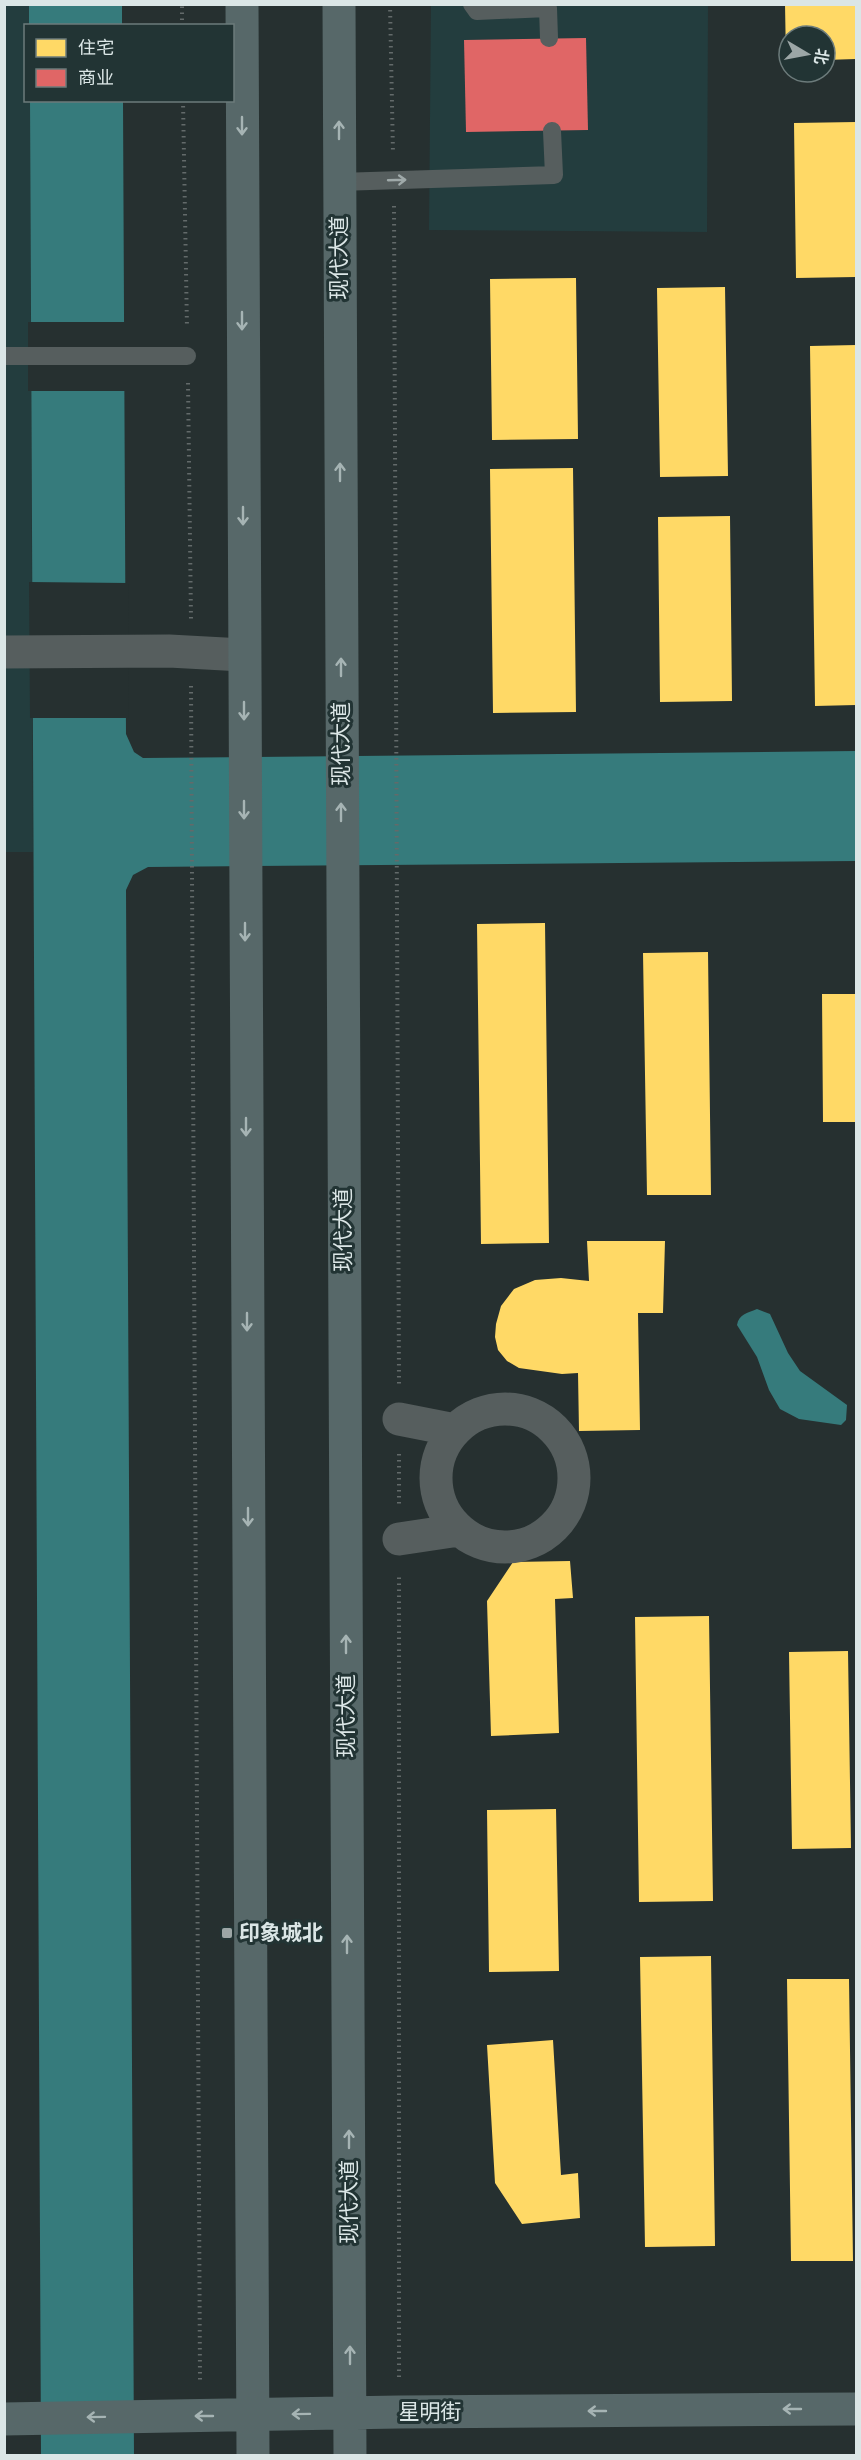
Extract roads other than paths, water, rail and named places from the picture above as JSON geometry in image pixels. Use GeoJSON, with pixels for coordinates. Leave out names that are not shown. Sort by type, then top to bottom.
{"type":"FeatureCollection","features":[{"type":"Feature","properties":{"kind":"main road"},"geometry":{"type":"LineString","coordinates":[[242,4],[243,655],[253,2456]]}},
{"type":"Feature","properties":{"kind":"main road","name":"现代大道"},"geometry":{"type":"LineString","coordinates":[[339,4],[350,2456]]}},
{"type":"Feature","properties":{"kind":"main road","name":"星明街"},"geometry":{"type":"LineString","coordinates":[[9,2419],[399,2412],[856,2409]]}},
{"type":"Feature","properties":{"kind":"street"},"geometry":{"type":"LineString","coordinates":[[4,652],[191,652],[243,655]]}},
{"type":"Feature","properties":{"kind":"street"},"geometry":{"type":"LineString","coordinates":[[516,1409],[538,1417],[556,1431],[569,1452],[574,1475],[571,1498],[560,1519],[544,1535],[522,1545],[499,1547],[477,1542],[459,1530],[444,1513],[437,1492],[436,1469],[442,1448],[455,1430],[473,1416],[494,1410],[516,1409]]}},
{"type":"Feature","properties":{"kind":"street"},"geometry":{"type":"LineString","coordinates":[[399,1419],[455,1430]]}},
{"type":"Feature","properties":{"kind":"street"},"geometry":{"type":"LineString","coordinates":[[399,1539],[459,1530]]}},
{"type":"Feature","properties":{"kind":"lane"},"geometry":{"type":"LineString","coordinates":[[472,4],[477,11],[548,8],[549,38]]}},
{"type":"Feature","properties":{"kind":"lane"},"geometry":{"type":"LineString","coordinates":[[339,182],[554,174],[552,131]]}},
{"type":"Feature","properties":{"kind":"lane"},"geometry":{"type":"LineString","coordinates":[[4,356],[187,356]]}},
{"type":"Feature","properties":{"kind":"water"},"geometry":{"type":"Polygon","coordinates":[[[29,5],[122,5],[122,24],[29,24],[29,5]]]}},
{"type":"Feature","properties":{"kind":"water"},"geometry":{"type":"Polygon","coordinates":[[[30,102],[123,102],[126,734],[134,752],[143,758],[856,751],[856,861],[148,867],[133,875],[126,890],[134,2456],[41,2455],[30,102]]]}},
{"type":"Feature","properties":{"kind":"water"},"geometry":{"type":"Polygon","coordinates":[[[757,1309],[770,1314],[788,1353],[800,1371],[847,1405],[846,1420],[841,1425],[799,1419],[780,1409],[769,1390],[757,1357],[737,1325],[742,1316],[757,1309]]]}},
{"type":"Feature","properties":{"kind":"place","name":"印象城北"},"geometry":{"type":"Point","coordinates":[227,1933]}}]}
